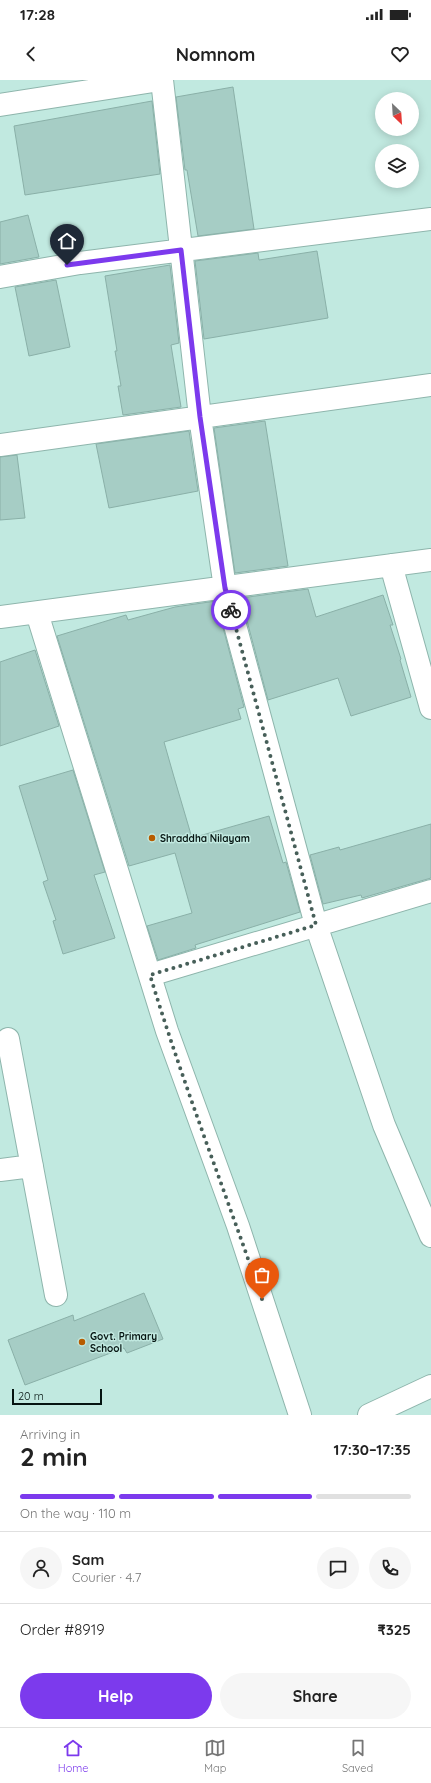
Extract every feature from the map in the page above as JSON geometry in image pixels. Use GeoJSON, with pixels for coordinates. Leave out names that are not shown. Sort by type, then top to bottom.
{"type":"FeatureCollection","features":[{"type":"Feature","properties":{"kind":"street"},"geometry":{"type":"LineString","coordinates":[[0,105],[161,80],[200,417],[225,588],[316,925],[384,1125],[431,1236]]}},
{"type":"Feature","properties":{"kind":"street"},"geometry":{"type":"LineString","coordinates":[[0,277],[80,263],[431,219]]}},
{"type":"Feature","properties":{"kind":"street"},"geometry":{"type":"LineString","coordinates":[[0,445],[431,385]]}},
{"type":"Feature","properties":{"kind":"street"},"geometry":{"type":"LineString","coordinates":[[0,617],[431,560]]}},
{"type":"Feature","properties":{"kind":"street"},"geometry":{"type":"LineString","coordinates":[[391,565],[431,708]]}},
{"type":"Feature","properties":{"kind":"street"},"geometry":{"type":"LineString","coordinates":[[37,613],[167,1031],[238,1226],[300,1415]]}},
{"type":"Feature","properties":{"kind":"street"},"geometry":{"type":"LineString","coordinates":[[150,975],[431,891]]}},
{"type":"Feature","properties":{"kind":"street"},"geometry":{"type":"LineString","coordinates":[[8,1039],[56,1295]]}},
{"type":"Feature","properties":{"kind":"street"},"geometry":{"type":"LineString","coordinates":[[0,1170],[32,1166]]}},
{"type":"Feature","properties":{"kind":"street"},"geometry":{"type":"LineString","coordinates":[[369,1415],[431,1386]]}},
{"type":"Feature","properties":{"kind":"building"},"geometry":{"type":"Polygon","coordinates":[[[233,87],[254,229],[198,236],[187,170],[185,170],[176,97],[233,87]]]}},
{"type":"Feature","properties":{"kind":"building"},"geometry":{"type":"Polygon","coordinates":[[[152,101],[160,174],[25,195],[14,126],[152,101]]]}},
{"type":"Feature","properties":{"kind":"building"},"geometry":{"type":"Polygon","coordinates":[[[28,215],[39,257],[0,264],[0,222],[28,215]]]}},
{"type":"Feature","properties":{"kind":"building"},"geometry":{"type":"Polygon","coordinates":[[[317,251],[328,318],[204,339],[195,261],[258,253],[259,260],[317,251]]]}},
{"type":"Feature","properties":{"kind":"building"},"geometry":{"type":"Polygon","coordinates":[[[170,265],[179,343],[171,345],[181,407],[123,415],[118,386],[121,386],[115,351],[117,351],[105,276],[170,265]]]}},
{"type":"Feature","properties":{"kind":"building"},"geometry":{"type":"Polygon","coordinates":[[[56,280],[70,347],[29,356],[15,287],[56,280]]]}},
{"type":"Feature","properties":{"kind":"building"},"geometry":{"type":"Polygon","coordinates":[[[265,421],[288,566],[235,573],[214,428],[265,421]]]}},
{"type":"Feature","properties":{"kind":"building"},"geometry":{"type":"Polygon","coordinates":[[[189,431],[198,491],[109,508],[96,444],[189,431]]]}},
{"type":"Feature","properties":{"kind":"building"},"geometry":{"type":"Polygon","coordinates":[[[17,455],[25,518],[0,520],[0,457],[17,455]]]}},
{"type":"Feature","properties":{"kind":"building"},"geometry":{"type":"Polygon","coordinates":[[[308,589],[316,617],[383,595],[393,625],[390,625],[411,697],[351,716],[338,678],[268,700],[241,598],[308,589]]]}},
{"type":"Feature","properties":{"kind":"building"},"geometry":{"type":"Polygon","coordinates":[[[216,601],[244,707],[238,709],[241,719],[164,742],[192,838],[269,816],[283,863],[286,862],[300,912],[195,945],[196,948],[158,960],[147,926],[192,913],[175,853],[129,866],[57,636],[126,615],[128,620],[175,607],[216,601]]]}},
{"type":"Feature","properties":{"kind":"building"},"geometry":{"type":"Polygon","coordinates":[[[35,650],[59,726],[0,746],[0,662],[35,650]]]}},
{"type":"Feature","properties":{"kind":"building"},"geometry":{"type":"Polygon","coordinates":[[[73,770],[105,872],[94,875],[115,938],[63,954],[53,921],[56,920],[43,882],[48,880],[19,786],[73,770]]]}},
{"type":"Feature","properties":{"kind":"building"},"geometry":{"type":"Polygon","coordinates":[[[431,824],[431,878],[362,898],[361,895],[323,904],[310,855],[339,847],[340,850],[431,824]]]}},
{"type":"Feature","properties":{"kind":"building"},"geometry":{"type":"Polygon","coordinates":[[[144,1293],[163,1339],[127,1353],[124,1348],[25,1385],[8,1340],[73,1315],[74,1321],[144,1293]]]}},
{"type":"Feature","properties":{"kind":"way so far"},"geometry":{"type":"LineString","coordinates":[[231,610],[316,925],[150,975],[167,1031],[238,1226],[262,1299]]}},
{"type":"Feature","properties":{"kind":"place","name":"Shraddha Nilayam"},"geometry":{"type":"Point","coordinates":[152,838]}},
{"type":"Feature","properties":{"kind":"place","name":"Govt. Primary School"},"geometry":{"type":"Point","coordinates":[82,1342]}},
{"type":"Feature","properties":{"kind":"route"},"geometry":{"type":"LineString","coordinates":[[67,265],[181,250],[200,417],[225,588],[231,610]]}}]}
